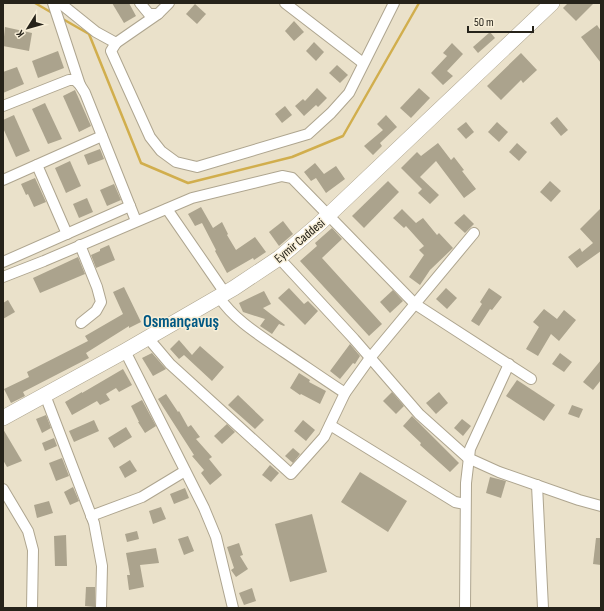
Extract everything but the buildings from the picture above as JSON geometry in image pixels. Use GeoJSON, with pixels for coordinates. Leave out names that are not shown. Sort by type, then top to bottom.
{"type":"FeatureCollection","features":[{"type":"Feature","properties":{"kind":"main road","name":"Eymir Caddesi"},"geometry":{"type":"LineString","coordinates":[[3,418],[148,338],[222,295],[279,258],[329,215],[552,3]]}},
{"type":"Feature","properties":{"kind":"street"},"geometry":{"type":"LineString","coordinates":[[140,3],[149,14],[158,14]]}},
{"type":"Feature","properties":{"kind":"street"},"geometry":{"type":"LineString","coordinates":[[169,3],[158,14],[116,42],[111,51],[150,137],[161,151],[176,162],[197,167],[308,134],[331,113],[349,93],[394,3]]}},
{"type":"Feature","properties":{"kind":"street"},"geometry":{"type":"LineString","coordinates":[[285,3],[363,64]]}},
{"type":"Feature","properties":{"kind":"street"},"geometry":{"type":"LineString","coordinates":[[56,6],[96,32],[116,42]]}},
{"type":"Feature","properties":{"kind":"street"},"geometry":{"type":"LineString","coordinates":[[56,6],[60,24],[80,85],[136,221]]}},
{"type":"Feature","properties":{"kind":"street"},"geometry":{"type":"LineString","coordinates":[[3,106],[69,80],[75,80],[80,85]]}},
{"type":"Feature","properties":{"kind":"street"},"geometry":{"type":"LineString","coordinates":[[3,180],[102,136]]}},
{"type":"Feature","properties":{"kind":"street"},"geometry":{"type":"LineString","coordinates":[[37,165],[67,234]]}},
{"type":"Feature","properties":{"kind":"street"},"geometry":{"type":"LineString","coordinates":[[3,277],[192,198],[282,176],[292,178],[415,304],[531,379]]}},
{"type":"Feature","properties":{"kind":"street"},"geometry":{"type":"LineString","coordinates":[[4,258],[67,234],[130,206]]}},
{"type":"Feature","properties":{"kind":"street"},"geometry":{"type":"LineString","coordinates":[[167,209],[222,295],[223,304],[254,332],[346,393]]}},
{"type":"Feature","properties":{"kind":"street"},"geometry":{"type":"LineString","coordinates":[[148,338],[170,364],[291,474],[324,437],[346,393],[370,358],[474,233]]}},
{"type":"Feature","properties":{"kind":"street"},"geometry":{"type":"LineString","coordinates":[[80,245],[97,287],[101,302],[96,311],[81,323]]}},
{"type":"Feature","properties":{"kind":"street"},"geometry":{"type":"LineString","coordinates":[[279,258],[419,414],[468,458],[499,472],[579,500],[601,506]]}},
{"type":"Feature","properties":{"kind":"street"},"geometry":{"type":"LineString","coordinates":[[125,351],[204,508],[216,537],[233,608]]}},
{"type":"Feature","properties":{"kind":"street"},"geometry":{"type":"LineString","coordinates":[[465,608],[466,483],[468,458],[470,449],[509,364]]}},
{"type":"Feature","properties":{"kind":"street"},"geometry":{"type":"LineString","coordinates":[[45,395],[94,523],[102,566],[101,608]]}},
{"type":"Feature","properties":{"kind":"street"},"geometry":{"type":"LineString","coordinates":[[330,425],[455,502],[466,504]]}},
{"type":"Feature","properties":{"kind":"street"},"geometry":{"type":"LineString","coordinates":[[91,516],[142,497],[186,471]]}},
{"type":"Feature","properties":{"kind":"street"},"geometry":{"type":"LineString","coordinates":[[537,485],[543,608]]}},
{"type":"Feature","properties":{"kind":"street"},"geometry":{"type":"LineString","coordinates":[[3,489],[28,531],[33,550],[32,608]]}},
{"type":"Feature","properties":{"kind":"waterway"},"geometry":{"type":"LineString","coordinates":[[35,3],[54,14]]}},
{"type":"Feature","properties":{"kind":"waterway"},"geometry":{"type":"LineString","coordinates":[[61,18],[89,34],[141,163],[188,183],[292,157],[343,136],[419,3]]}},
{"type":"Feature","properties":{"kind":"district","name":"Osmançavuş"},"geometry":{"type":"Point","coordinates":[181,321]}}]}
